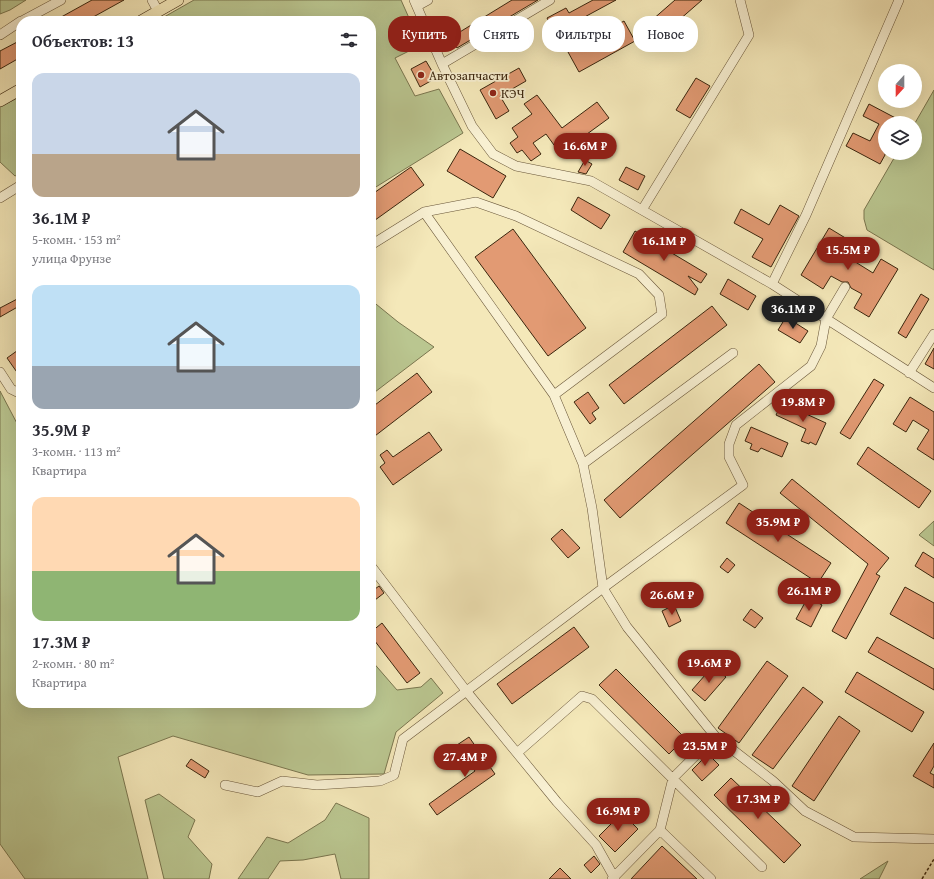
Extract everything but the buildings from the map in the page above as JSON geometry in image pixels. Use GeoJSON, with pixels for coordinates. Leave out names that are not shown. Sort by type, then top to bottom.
{"type":"FeatureCollection","features":[{"type":"Feature","properties":{"kind":"main road"},"geometry":{"type":"LineString","coordinates":[[150,16],[178,0]]}},
{"type":"Feature","properties":{"kind":"main road"},"geometry":{"type":"LineString","coordinates":[[0,101],[16,92]]}},
{"type":"Feature","properties":{"kind":"street"},"geometry":{"type":"LineString","coordinates":[[31,16],[61,0]]}},
{"type":"Feature","properties":{"kind":"street"},"geometry":{"type":"LineString","coordinates":[[152,0],[158,11]]}},
{"type":"Feature","properties":{"kind":"street"},"geometry":{"type":"LineString","coordinates":[[428,0],[415,3],[472,126],[493,154],[516,166],[591,181],[772,284],[934,388]]}},
{"type":"Feature","properties":{"kind":"street"},"geometry":{"type":"LineString","coordinates":[[442,64],[550,0]]}},
{"type":"Feature","properties":{"kind":"street"},"geometry":{"type":"LineString","coordinates":[[642,210],[749,35],[740,0]]}},
{"type":"Feature","properties":{"kind":"street"},"geometry":{"type":"LineString","coordinates":[[772,284],[806,215],[899,0]]}},
{"type":"Feature","properties":{"kind":"street"},"geometry":{"type":"LineString","coordinates":[[0,36],[16,25]]}},
{"type":"Feature","properties":{"kind":"street"},"geometry":{"type":"LineString","coordinates":[[0,198],[16,188]]}},
{"type":"Feature","properties":{"kind":"street"},"geometry":{"type":"LineString","coordinates":[[376,242],[424,212],[476,202],[510,214],[639,274],[659,294],[662,314],[554,395]]}},
{"type":"Feature","properties":{"kind":"street"},"geometry":{"type":"LineString","coordinates":[[424,212],[554,395],[583,464],[592,508],[603,588],[626,627],[715,736],[773,781],[805,811],[854,837],[934,839]]}},
{"type":"Feature","properties":{"kind":"street"},"geometry":{"type":"LineString","coordinates":[[226,785],[258,792],[282,781],[317,785],[380,781],[394,775],[403,739],[603,588],[743,485],[729,458],[729,444],[736,425],[811,366],[821,346],[826,319],[845,287]]}},
{"type":"Feature","properties":{"kind":"street"},"geometry":{"type":"LineString","coordinates":[[909,373],[934,334]]}},
{"type":"Feature","properties":{"kind":"street"},"geometry":{"type":"LineString","coordinates":[[583,464],[733,353]]}},
{"type":"Feature","properties":{"kind":"street"},"geometry":{"type":"LineString","coordinates":[[0,372],[11,389],[16,392]]}},
{"type":"Feature","properties":{"kind":"street"},"geometry":{"type":"LineString","coordinates":[[376,573],[467,692],[557,802],[596,845],[614,878],[660,830],[673,778],[715,736]]}},
{"type":"Feature","properties":{"kind":"street"},"geometry":{"type":"LineString","coordinates":[[517,752],[582,696],[592,699],[762,867]]}},
{"type":"Feature","properties":{"kind":"street"},"geometry":{"type":"LineString","coordinates":[[660,830],[711,879]]}},
{"type":"Feature","properties":{"kind":"path"},"geometry":{"type":"LineString","coordinates":[[922,879],[934,859]]}},
{"type":"Feature","properties":{"kind":"green space"},"geometry":{"type":"Polygon","coordinates":[[[0,0],[26,0],[10,10],[0,14],[0,0]]]}},
{"type":"Feature","properties":{"kind":"green space"},"geometry":{"type":"Polygon","coordinates":[[[194,0],[401,0],[408,16],[388,16],[388,52],[407,52],[395,58],[415,96],[439,89],[463,133],[376,187],[376,16],[166,16],[194,0]]]}},
{"type":"Feature","properties":{"kind":"green space"},"geometry":{"type":"Polygon","coordinates":[[[934,90],[934,270],[867,230],[864,219],[864,210],[893,160],[922,160],[922,116],[919,116],[934,90]]]}},
{"type":"Feature","properties":{"kind":"green space"},"geometry":{"type":"Polygon","coordinates":[[[16,99],[15,176],[0,162],[0,107],[16,99]]]}},
{"type":"Feature","properties":{"kind":"green space"},"geometry":{"type":"Polygon","coordinates":[[[376,304],[398,322],[434,347],[376,391],[376,304]]]}},
{"type":"Feature","properties":{"kind":"green space"},"geometry":{"type":"Polygon","coordinates":[[[0,391],[16,421],[16,708],[376,708],[376,666],[397,690],[421,687],[431,678],[443,693],[396,732],[384,774],[308,775],[173,736],[118,757],[148,879],[25,879],[0,844],[0,391]]]}},
{"type":"Feature","properties":{"kind":"green space"},"geometry":{"type":"Polygon","coordinates":[[[934,521],[934,546],[919,535],[934,521]]]}},
{"type":"Feature","properties":{"kind":"green space"},"geometry":{"type":"Polygon","coordinates":[[[159,794],[195,820],[188,837],[212,864],[209,879],[164,879],[145,800],[159,794]]]}},
{"type":"Feature","properties":{"kind":"green space"},"geometry":{"type":"Polygon","coordinates":[[[336,803],[369,818],[369,879],[341,879],[335,854],[303,860],[280,861],[268,879],[238,879],[267,837],[288,843],[325,820],[336,803]]]}},
{"type":"Feature","properties":{"kind":"green space"},"geometry":{"type":"Polygon","coordinates":[[[888,861],[879,879],[860,879],[888,861]]]}},
{"type":"Feature","properties":{"kind":"place","name":"Автозапчасти"},"geometry":{"type":"Point","coordinates":[421,75]}},
{"type":"Feature","properties":{"kind":"place","name":"КЭЧ"},"geometry":{"type":"Point","coordinates":[493,93]}}]}
